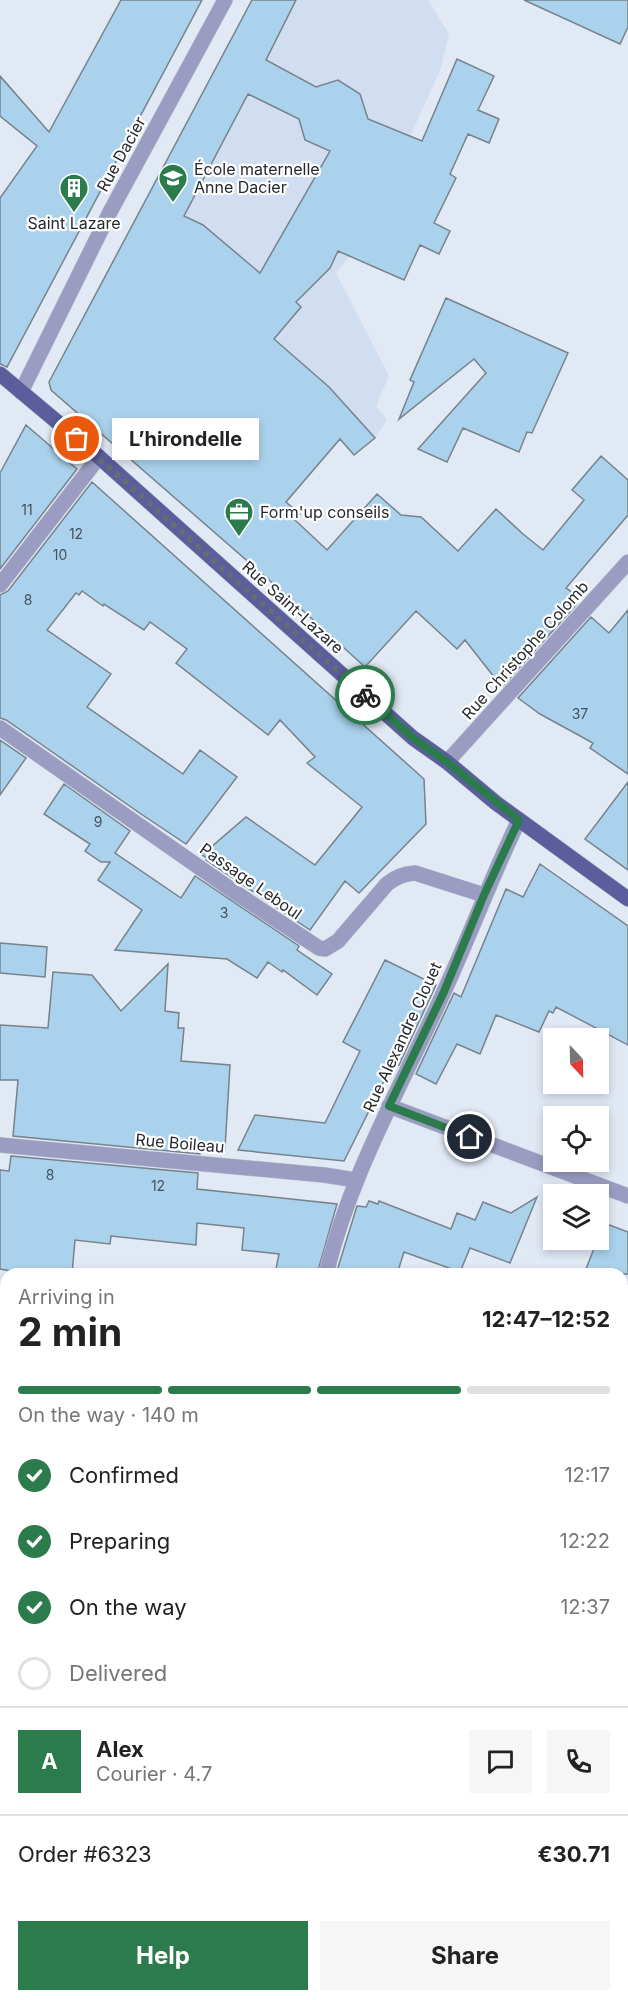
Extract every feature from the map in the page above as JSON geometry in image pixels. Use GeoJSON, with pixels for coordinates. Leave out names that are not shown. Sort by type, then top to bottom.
{"type":"FeatureCollection","features":[{"type":"Feature","properties":{"kind":"main road","name":"Rue Saint-Lazare"},"geometry":{"type":"LineString","coordinates":[[0,374],[99,457],[413,738],[447,762],[519,820],[628,899]]}},
{"type":"Feature","properties":{"kind":"street","name":"Rue Dacier"},"geometry":{"type":"LineString","coordinates":[[21,392],[110,212],[225,0]]}},
{"type":"Feature","properties":{"kind":"street"},"geometry":{"type":"LineString","coordinates":[[0,585],[99,457]]}},
{"type":"Feature","properties":{"kind":"street","name":"Rue Christophe Colomb"},"geometry":{"type":"LineString","coordinates":[[447,762],[628,562]]}},
{"type":"Feature","properties":{"kind":"street","name":"Passage Leboul"},"geometry":{"type":"LineString","coordinates":[[0,728],[236,893],[319,948],[325,949],[338,941],[387,884],[405,874],[415,873],[484,895]]}},
{"type":"Feature","properties":{"kind":"street","name":"Rue Alexandre Clouet"},"geometry":{"type":"LineString","coordinates":[[328,1268],[356,1180],[443,994],[484,895],[519,820]]}},
{"type":"Feature","properties":{"kind":"street"},"geometry":{"type":"LineString","coordinates":[[389,1106],[628,1196]]}},
{"type":"Feature","properties":{"kind":"street","name":"Rue Boileau"},"geometry":{"type":"LineString","coordinates":[[0,1145],[324,1175],[356,1180]]}},
{"type":"Feature","properties":{"kind":"shaded area"},"geometry":{"type":"Polygon","coordinates":[[[252,0],[428,0],[449,34],[441,68],[364,239],[336,273],[389,376],[376,406],[387,420],[375,438],[324,382],[273,339],[138,216],[252,0]]]}},
{"type":"Feature","properties":{"kind":"building"},"geometry":{"type":"Polygon","coordinates":[[[121,0],[202,0],[7,367],[0,364],[0,198],[37,146],[0,116],[0,76],[49,132],[121,0]]]}},
{"type":"Feature","properties":{"kind":"building"},"geometry":{"type":"Polygon","coordinates":[[[252,0],[296,0],[266,60],[316,87],[338,80],[360,94],[368,119],[422,141],[457,59],[494,76],[478,110],[499,119],[489,143],[468,134],[450,174],[456,178],[434,223],[450,231],[439,254],[420,245],[404,280],[338,251],[330,268],[296,302],[301,307],[274,339],[329,387],[375,438],[354,455],[340,439],[286,502],[300,514],[295,520],[327,550],[377,494],[401,515],[421,517],[458,551],[496,509],[543,550],[584,500],[572,490],[601,456],[628,480],[628,515],[566,588],[576,595],[572,600],[577,604],[502,687],[465,640],[457,649],[416,611],[365,667],[268,579],[51,390],[49,382],[252,0]],[[248,94],[184,216],[203,225],[260,273],[330,151],[305,140],[299,119],[248,94]]]}},
{"type":"Feature","properties":{"kind":"building"},"geometry":{"type":"Polygon","coordinates":[[[524,0],[628,0],[628,27],[620,44],[524,0]]]}},
{"type":"Feature","properties":{"kind":"building"},"geometry":{"type":"Polygon","coordinates":[[[446,298],[568,353],[532,433],[527,432],[519,452],[463,428],[447,462],[418,449],[486,373],[474,359],[399,419],[414,382],[410,380],[446,298]]]}},
{"type":"Feature","properties":{"kind":"building"},"geometry":{"type":"Polygon","coordinates":[[[26,425],[77,469],[0,569],[0,473],[26,425]]]}},
{"type":"Feature","properties":{"kind":"building"},"geometry":{"type":"Polygon","coordinates":[[[92,482],[424,779],[426,824],[359,893],[345,881],[310,930],[206,860],[207,858],[202,855],[246,817],[315,865],[362,807],[307,763],[315,757],[280,720],[268,735],[176,663],[187,649],[150,622],[144,630],[82,591],[79,595],[76,593],[47,630],[111,674],[87,707],[183,774],[200,750],[237,777],[186,844],[0,718],[0,595],[8,591],[92,482]]]}},
{"type":"Feature","properties":{"kind":"building"},"geometry":{"type":"Polygon","coordinates":[[[628,610],[628,774],[590,748],[593,743],[540,714],[518,698],[591,617],[609,633],[628,610]]]}},
{"type":"Feature","properties":{"kind":"building"},"geometry":{"type":"Polygon","coordinates":[[[0,740],[26,758],[0,795],[0,740]]]}},
{"type":"Feature","properties":{"kind":"building"},"geometry":{"type":"Polygon","coordinates":[[[628,782],[628,870],[585,839],[628,782]]]}},
{"type":"Feature","properties":{"kind":"building"},"geometry":{"type":"Polygon","coordinates":[[[64,784],[130,831],[115,853],[181,898],[195,876],[299,946],[297,950],[332,974],[317,995],[268,962],[257,978],[227,959],[115,950],[142,910],[98,880],[110,862],[101,862],[85,851],[90,844],[44,814],[64,784]]]}},
{"type":"Feature","properties":{"kind":"building"},"geometry":{"type":"Polygon","coordinates":[[[540,864],[628,926],[628,1045],[609,1035],[609,1028],[596,1028],[556,1007],[553,1013],[549,1011],[539,1032],[496,1015],[480,1054],[457,1044],[436,1084],[416,1074],[454,993],[461,997],[506,889],[523,897],[540,864]]]}},
{"type":"Feature","properties":{"kind":"building"},"geometry":{"type":"Polygon","coordinates":[[[0,943],[47,947],[45,977],[0,973],[0,943]]]}},
{"type":"Feature","properties":{"kind":"building"},"geometry":{"type":"Polygon","coordinates":[[[385,960],[436,985],[399,1065],[393,1063],[344,1161],[238,1150],[255,1115],[325,1123],[360,1051],[343,1042],[385,960]]]}},
{"type":"Feature","properties":{"kind":"building"},"geometry":{"type":"Polygon","coordinates":[[[168,964],[165,1011],[179,1013],[178,1028],[184,1028],[181,1061],[230,1065],[225,1149],[201,1147],[200,1154],[13,1136],[18,1080],[0,1080],[0,1025],[48,1028],[53,972],[92,975],[121,1011],[168,964]]]}},
{"type":"Feature","properties":{"kind":"building"},"geometry":{"type":"Polygon","coordinates":[[[11,1156],[198,1173],[197,1189],[337,1204],[319,1268],[276,1268],[279,1254],[242,1250],[244,1228],[197,1223],[196,1245],[111,1236],[110,1244],[75,1240],[73,1268],[0,1268],[0,1170],[9,1171],[11,1156]]]}},
{"type":"Feature","properties":{"kind":"building"},"geometry":{"type":"Polygon","coordinates":[[[537,1197],[510,1263],[470,1248],[462,1268],[449,1268],[404,1252],[399,1268],[338,1268],[357,1206],[366,1207],[369,1201],[378,1204],[379,1201],[451,1229],[457,1213],[475,1220],[483,1202],[511,1213],[537,1197]]]}},
{"type":"Feature","properties":{"kind":"building"},"geometry":{"type":"Polygon","coordinates":[[[609,1225],[628,1232],[628,1268],[586,1268],[593,1250],[609,1250],[609,1225]]]}},
{"type":"Feature","properties":{"kind":"way so far"},"geometry":{"type":"LineString","coordinates":[[77,439],[365,695]]}},
{"type":"Feature","properties":{"kind":"place","name":"École maternelle Anne Dacier"},"geometry":{"type":"Point","coordinates":[173,204]}},
{"type":"Feature","properties":{"kind":"place","name":"Saint Lazare"},"geometry":{"type":"Point","coordinates":[74,214]}},
{"type":"Feature","properties":{"kind":"place","name":"L’hirondelle"},"geometry":{"type":"Point","coordinates":[77,439]}},
{"type":"Feature","properties":{"kind":"place","name":"Form'up conseils"},"geometry":{"type":"Point","coordinates":[239,538]}},
{"type":"Feature","properties":{"kind":"route"},"geometry":{"type":"LineString","coordinates":[[365,695],[413,738],[447,762],[519,820],[484,895],[443,994],[389,1106],[470,1137]]}}]}
